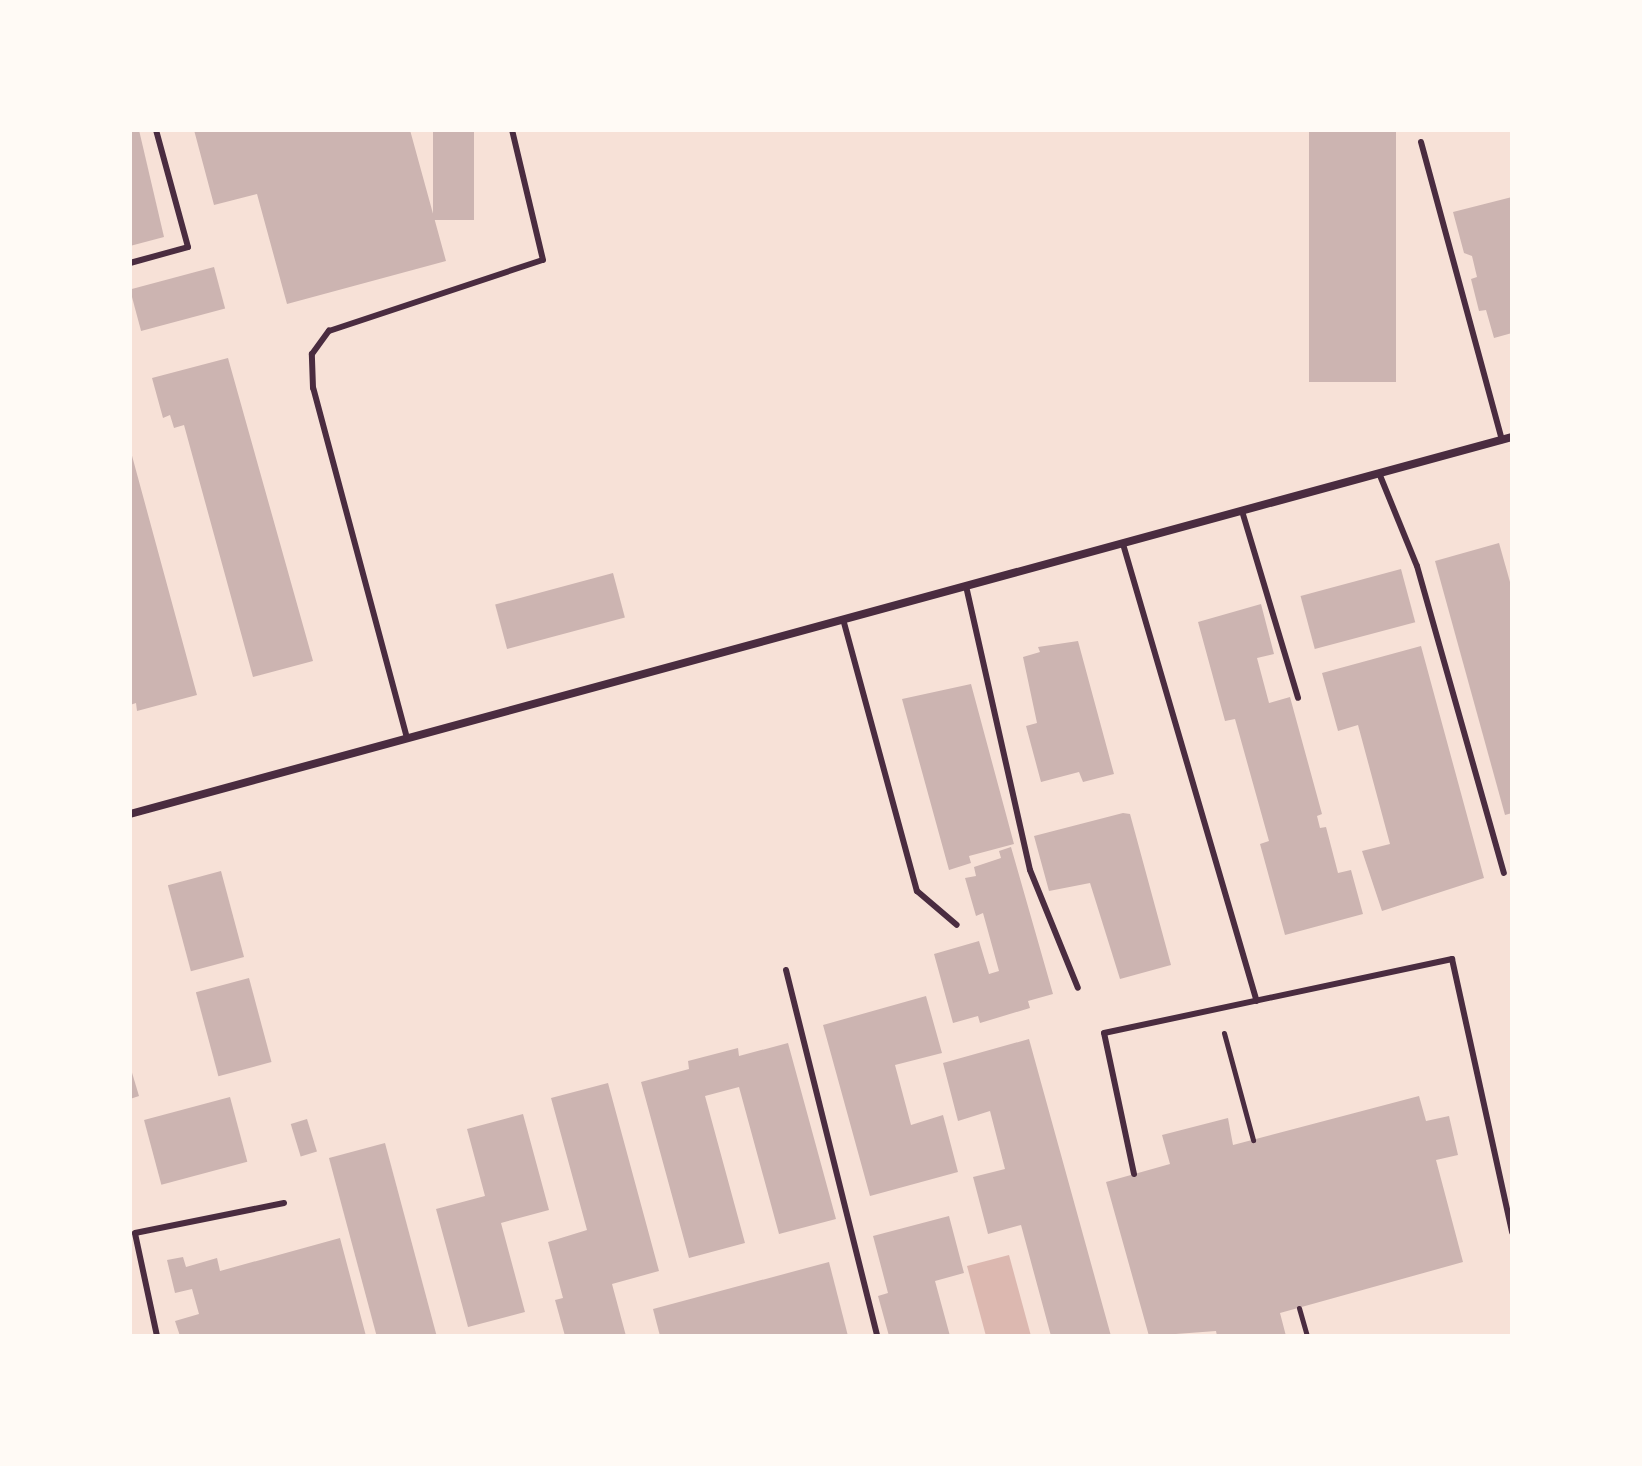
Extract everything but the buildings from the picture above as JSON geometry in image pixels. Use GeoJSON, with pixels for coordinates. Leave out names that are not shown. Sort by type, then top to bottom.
{"type":"FeatureCollection","features":[{"type":"Feature","properties":{"kind":"street"},"geometry":{"type":"LineString","coordinates":[[130,814],[1512,437]]}},
{"type":"Feature","properties":{"kind":"lane"},"geometry":{"type":"LineString","coordinates":[[130,263],[188,247],[156,130]]}},
{"type":"Feature","properties":{"kind":"lane"},"geometry":{"type":"LineString","coordinates":[[407,738],[313,388],[312,354],[329,331],[543,260],[512,130]]}},
{"type":"Feature","properties":{"kind":"lane"},"geometry":{"type":"LineString","coordinates":[[1421,142],[1502,440]]}},
{"type":"Feature","properties":{"kind":"lane"},"geometry":{"type":"LineString","coordinates":[[1379,473],[1417,566],[1504,873]]}},
{"type":"Feature","properties":{"kind":"lane"},"geometry":{"type":"LineString","coordinates":[[1242,511],[1298,698]]}},
{"type":"Feature","properties":{"kind":"lane"},"geometry":{"type":"LineString","coordinates":[[1123,544],[1257,1001]]}},
{"type":"Feature","properties":{"kind":"lane"},"geometry":{"type":"LineString","coordinates":[[966,586],[1030,870],[1078,988]]}},
{"type":"Feature","properties":{"kind":"lane"},"geometry":{"type":"LineString","coordinates":[[843,619],[917,891],[957,925]]}},
{"type":"Feature","properties":{"kind":"lane"},"geometry":{"type":"LineString","coordinates":[[1134,1174],[1104,1033],[1452,959],[1512,1233]]}},
{"type":"Feature","properties":{"kind":"lane"},"geometry":{"type":"LineString","coordinates":[[786,970],[877,1336]]}},
{"type":"Feature","properties":{"kind":"lane"},"geometry":{"type":"LineString","coordinates":[[157,1336],[135,1233],[284,1203]]}},
{"type":"Feature","properties":{"kind":"path"},"geometry":{"type":"LineString","coordinates":[[1223,1028],[1253,1140]]}},
{"type":"Feature","properties":{"kind":"path"},"geometry":{"type":"LineString","coordinates":[[1299,1308],[1307,1336]]}},
{"type":"Feature","properties":{"kind":"shaded area"},"geometry":{"type":"Polygon","coordinates":[[[1009,1255],[1031,1336],[986,1336],[967,1266],[1009,1255]]]}}]}
